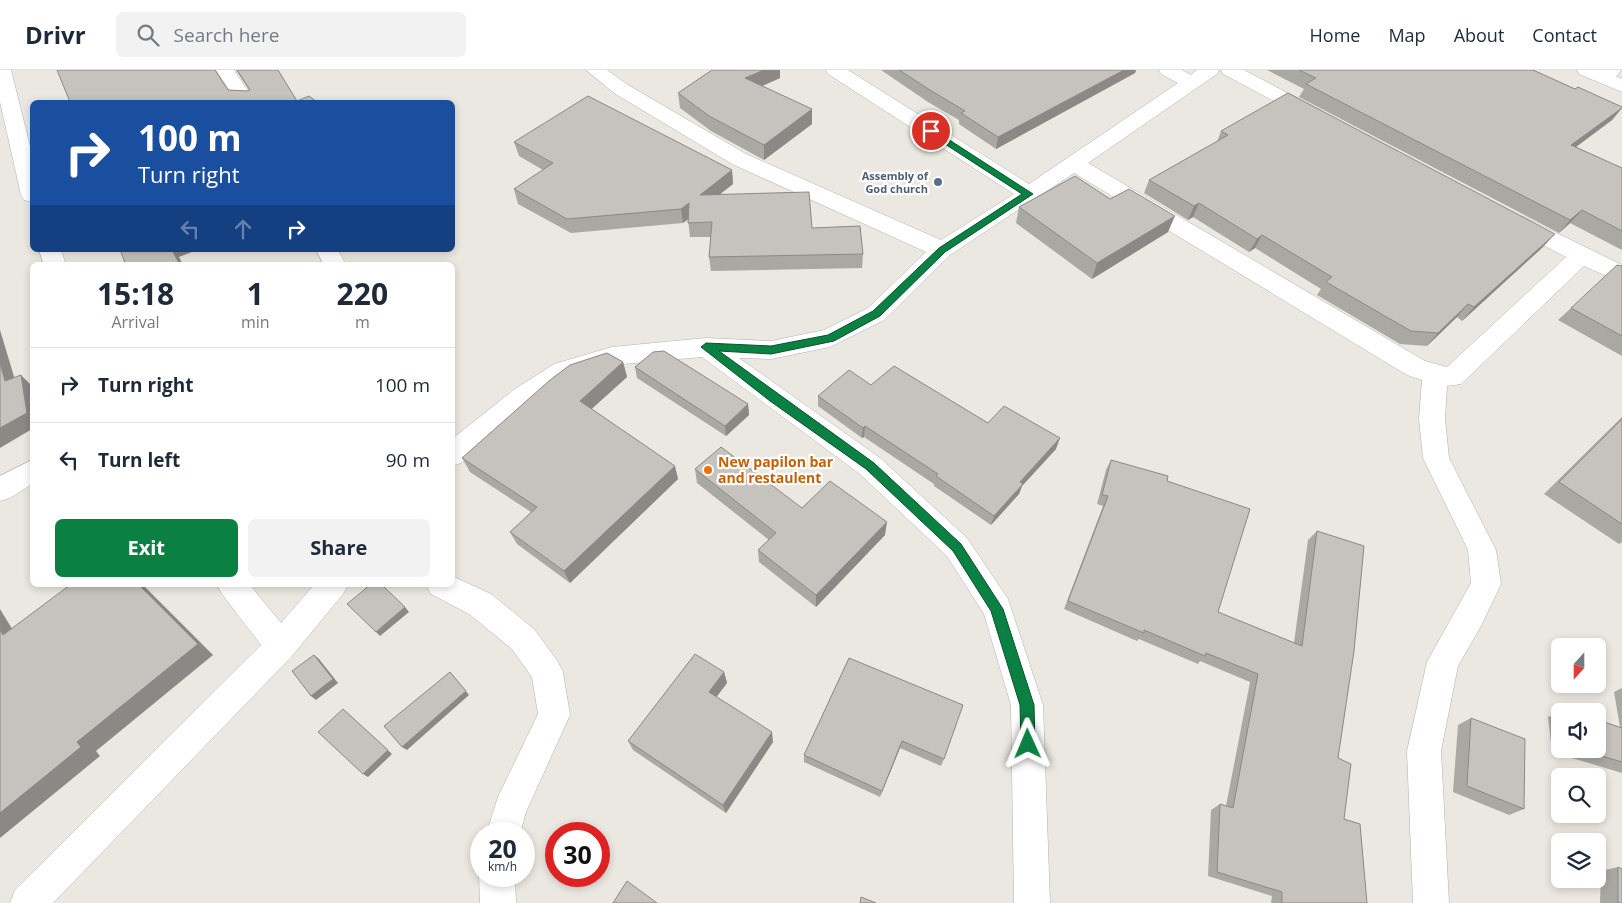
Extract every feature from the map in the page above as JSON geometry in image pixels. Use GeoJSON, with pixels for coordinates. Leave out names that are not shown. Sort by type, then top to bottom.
{"type":"FeatureCollection","features":[{"type":"Feature","properties":{"kind":"street"},"geometry":{"type":"LineString","coordinates":[[2,70],[30,187]]}},
{"type":"Feature","properties":{"kind":"street"},"geometry":{"type":"LineString","coordinates":[[225,70],[245,100]]}},
{"type":"Feature","properties":{"kind":"street"},"geometry":{"type":"LineString","coordinates":[[595,70],[621,89],[739,159],[942,250]]}},
{"type":"Feature","properties":{"kind":"street"},"geometry":{"type":"LineString","coordinates":[[835,70],[1029,194]]}},
{"type":"Feature","properties":{"kind":"street"},"geometry":{"type":"LineString","coordinates":[[1168,70],[1190,82]]}},
{"type":"Feature","properties":{"kind":"street"},"geometry":{"type":"LineString","coordinates":[[455,453],[524,396],[563,371],[612,356],[706,347],[771,350],[830,338],[876,314],[942,250],[1029,194],[1210,70]]}},
{"type":"Feature","properties":{"kind":"street"},"geometry":{"type":"LineString","coordinates":[[1230,70],[1335,126]]}},
{"type":"Feature","properties":{"kind":"street"},"geometry":{"type":"LineString","coordinates":[[1586,70],[1609,74],[1622,86]]}},
{"type":"Feature","properties":{"kind":"street"},"geometry":{"type":"LineString","coordinates":[[1073,163],[1416,368],[1435,375],[1452,377],[1581,256]]}},
{"type":"Feature","properties":{"kind":"street"},"geometry":{"type":"LineString","coordinates":[[1502,214],[1581,256],[1622,275]]}},
{"type":"Feature","properties":{"kind":"street"},"geometry":{"type":"LineString","coordinates":[[706,347],[870,466],[957,547],[996,609],[1027,705],[1032,903]]}},
{"type":"Feature","properties":{"kind":"street"},"geometry":{"type":"LineString","coordinates":[[1431,903],[1424,750],[1444,662],[1486,584],[1482,550],[1436,458],[1432,419],[1435,375]]}},
{"type":"Feature","properties":{"kind":"street"},"geometry":{"type":"LineString","coordinates":[[0,490],[30,472]]}},
{"type":"Feature","properties":{"kind":"street"},"geometry":{"type":"LineString","coordinates":[[234,587],[281,646]]}},
{"type":"Feature","properties":{"kind":"street"},"geometry":{"type":"LineString","coordinates":[[28,903],[281,646],[331,587]]}},
{"type":"Feature","properties":{"kind":"street"},"geometry":{"type":"LineString","coordinates":[[445,587],[480,604],[523,639],[547,672],[554,714],[510,810],[507,822]]}},
{"type":"Feature","properties":{"kind":"street"},"geometry":{"type":"LineString","coordinates":[[497,887],[498,903]]}},
{"type":"Feature","properties":{"kind":"building"},"geometry":{"type":"Polygon","coordinates":[[[57,70],[215,70],[228,90],[248,91],[250,90],[237,70],[278,70],[296,100],[69,100],[57,70]]]}},
{"type":"Feature","properties":{"kind":"building"},"geometry":{"type":"Polygon","coordinates":[[[712,70],[764,70],[745,78],[812,109],[764,145],[709,116],[678,93],[712,70]]]}},
{"type":"Feature","properties":{"kind":"building"},"geometry":{"type":"Polygon","coordinates":[[[899,70],[1124,70],[998,137],[961,113],[965,111],[899,70]]]}},
{"type":"Feature","properties":{"kind":"building"},"geometry":{"type":"Polygon","coordinates":[[[1299,70],[1533,70],[1575,89],[1578,87],[1622,107],[1571,145],[1622,168],[1622,231],[1582,210],[1570,220],[1306,84],[1316,78],[1299,70]]]}},
{"type":"Feature","properties":{"kind":"building"},"geometry":{"type":"Polygon","coordinates":[[[1288,93],[1555,234],[1474,307],[1468,304],[1438,333],[1411,331],[1326,282],[1332,277],[1262,235],[1257,239],[1199,203],[1194,206],[1149,180],[1228,135],[1221,131],[1288,93]]]}},
{"type":"Feature","properties":{"kind":"building"},"geometry":{"type":"Polygon","coordinates":[[[309,96],[314,100],[299,100],[309,96]]]}},
{"type":"Feature","properties":{"kind":"building"},"geometry":{"type":"Polygon","coordinates":[[[588,96],[732,170],[700,195],[809,192],[812,228],[860,226],[863,254],[709,257],[712,222],[688,223],[689,203],[681,209],[567,219],[514,189],[553,163],[514,142],[588,96]]]}},
{"type":"Feature","properties":{"kind":"building"},"geometry":{"type":"Polygon","coordinates":[[[1075,176],[1110,199],[1129,189],[1175,216],[1097,263],[1019,207],[1075,176]]]}},
{"type":"Feature","properties":{"kind":"building"},"geometry":{"type":"Polygon","coordinates":[[[121,252],[173,252],[178,262],[125,262],[121,252]]]}},
{"type":"Feature","properties":{"kind":"building"},"geometry":{"type":"Polygon","coordinates":[[[1617,265],[1622,266],[1622,336],[1571,308],[1617,265]]]}},
{"type":"Feature","properties":{"kind":"building"},"geometry":{"type":"Polygon","coordinates":[[[664,351],[748,404],[725,426],[635,367],[653,352],[664,351]]]}},
{"type":"Feature","properties":{"kind":"building"},"geometry":{"type":"Polygon","coordinates":[[[607,353],[623,362],[580,401],[675,466],[564,571],[510,532],[537,507],[462,458],[550,380],[570,365],[607,353]]]}},
{"type":"Feature","properties":{"kind":"building"},"geometry":{"type":"Polygon","coordinates":[[[0,363],[5,381],[21,375],[27,413],[0,428],[0,363]]]}},
{"type":"Feature","properties":{"kind":"building"},"geometry":{"type":"Polygon","coordinates":[[[894,366],[988,423],[1004,406],[1060,438],[1020,482],[1023,484],[994,516],[936,476],[938,474],[865,426],[863,428],[818,396],[849,370],[871,385],[894,366]]]}},
{"type":"Feature","properties":{"kind":"building"},"geometry":{"type":"Polygon","coordinates":[[[1622,419],[1622,524],[1559,482],[1622,419]]]}},
{"type":"Feature","properties":{"kind":"building"},"geometry":{"type":"Polygon","coordinates":[[[721,447],[802,508],[830,481],[887,522],[816,595],[758,550],[776,533],[695,469],[721,447]]]}},
{"type":"Feature","properties":{"kind":"building"},"geometry":{"type":"Polygon","coordinates":[[[1111,460],[1168,476],[1167,481],[1250,509],[1218,612],[1302,646],[1317,531],[1364,546],[1354,651],[1338,758],[1351,764],[1344,819],[1360,824],[1367,903],[1282,903],[1282,892],[1217,872],[1220,804],[1233,808],[1258,674],[1206,653],[1205,656],[1144,630],[1144,633],[1068,601],[1108,496],[1102,495],[1111,460]]]}},
{"type":"Feature","properties":{"kind":"building"},"geometry":{"type":"Polygon","coordinates":[[[67,587],[141,587],[198,644],[77,742],[81,747],[0,813],[0,630],[3,635],[67,587]]]}},
{"type":"Feature","properties":{"kind":"building"},"geometry":{"type":"Polygon","coordinates":[[[368,587],[384,587],[405,607],[376,632],[347,604],[368,587]]]}},
{"type":"Feature","properties":{"kind":"building"},"geometry":{"type":"Polygon","coordinates":[[[695,654],[724,672],[709,692],[772,732],[723,805],[628,741],[695,654]]]}},
{"type":"Feature","properties":{"kind":"building"},"geometry":{"type":"Polygon","coordinates":[[[314,655],[333,679],[311,696],[292,671],[314,655]]]}},
{"type":"Feature","properties":{"kind":"building"},"geometry":{"type":"Polygon","coordinates":[[[849,658],[963,705],[944,759],[902,741],[882,791],[804,755],[849,658]]]}},
{"type":"Feature","properties":{"kind":"building"},"geometry":{"type":"Polygon","coordinates":[[[450,672],[466,691],[402,747],[384,726],[450,672]]]}},
{"type":"Feature","properties":{"kind":"building"},"geometry":{"type":"Polygon","coordinates":[[[343,709],[388,750],[363,774],[318,732],[343,709]]]}},
{"type":"Feature","properties":{"kind":"building"},"geometry":{"type":"Polygon","coordinates":[[[1471,718],[1525,739],[1524,809],[1467,786],[1471,718]]]}},
{"type":"Feature","properties":{"kind":"building"},"geometry":{"type":"Polygon","coordinates":[[[1606,723],[1622,728],[1622,762],[1606,757],[1606,723]]]}},
{"type":"Feature","properties":{"kind":"building"},"geometry":{"type":"Polygon","coordinates":[[[1618,867],[1622,869],[1622,903],[1618,903],[1618,867]]]}},
{"type":"Feature","properties":{"kind":"building"},"geometry":{"type":"Polygon","coordinates":[[[627,881],[657,903],[613,903],[627,881]]]}},
{"type":"Feature","properties":{"kind":"building"},"geometry":{"type":"Polygon","coordinates":[[[861,897],[876,903],[860,903],[861,897]]]}},
{"type":"Feature","properties":{"kind":"place","name":"Assembly of God church"},"geometry":{"type":"Point","coordinates":[938,182]}},
{"type":"Feature","properties":{"kind":"place","name":"New papilon bar and restaulent"},"geometry":{"type":"Point","coordinates":[708,470]}},
{"type":"Feature","properties":{"kind":"route"},"geometry":{"type":"LineString","coordinates":[[931,131],[1029,194],[942,250],[876,314],[830,338],[771,350],[706,347],[870,466],[957,547],[996,609],[1027,705],[1028,744]]}}]}
